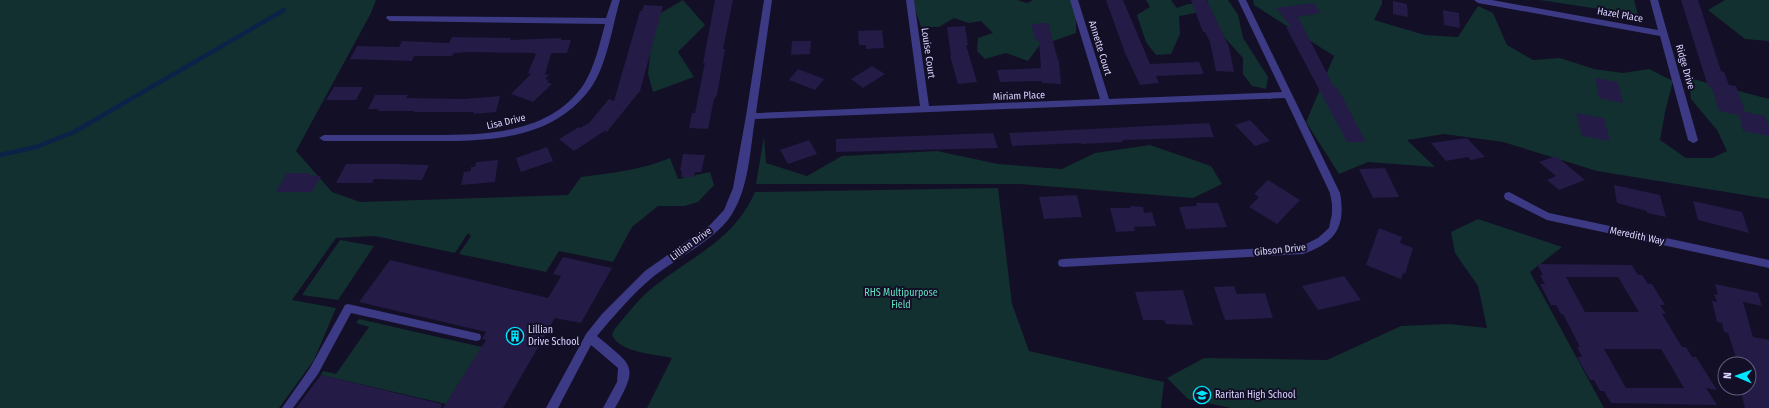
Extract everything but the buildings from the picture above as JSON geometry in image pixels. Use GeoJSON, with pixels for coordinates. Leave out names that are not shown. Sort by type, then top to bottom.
{"type":"FeatureCollection","features":[{"type":"Feature","properties":{"kind":"street","name":"Lisa Drive"},"geometry":{"type":"LineString","coordinates":[[324,138],[477,138],[509,134],[538,125],[566,108],[586,87],[594,73],[616,0]]}},
{"type":"Feature","properties":{"kind":"street","name":"Lillian Drive"},"geometry":{"type":"LineString","coordinates":[[552,408],[590,338],[606,317],[649,274],[706,235],[728,212],[738,188],[751,116],[768,0]]}},
{"type":"Feature","properties":{"kind":"street","name":"Louise Court"},"geometry":{"type":"LineString","coordinates":[[910,0],[925,110]]}},
{"type":"Feature","properties":{"kind":"street","name":"Annette Court"},"geometry":{"type":"LineString","coordinates":[[1074,0],[1106,103]]}},
{"type":"Feature","properties":{"kind":"street","name":"Gibson Drive"},"geometry":{"type":"LineString","coordinates":[[1063,263],[1287,252],[1303,250],[1318,244],[1330,235],[1337,222],[1339,209],[1335,193],[1242,0]]}},
{"type":"Feature","properties":{"kind":"street","name":"Hazel Place"},"geometry":{"type":"LineString","coordinates":[[1478,0],[1664,34]]}},
{"type":"Feature","properties":{"kind":"street","name":"Ridge Drive"},"geometry":{"type":"LineString","coordinates":[[1654,0],[1694,140]]}},
{"type":"Feature","properties":{"kind":"street"},"geometry":{"type":"LineString","coordinates":[[390,18],[609,21]]}},
{"type":"Feature","properties":{"kind":"street","name":"Miriam Place"},"geometry":{"type":"LineString","coordinates":[[751,116],[1287,95]]}},
{"type":"Feature","properties":{"kind":"street","name":"Meredith Way"},"geometry":{"type":"LineString","coordinates":[[1509,196],[1547,216],[1769,264]]}},
{"type":"Feature","properties":{"kind":"street"},"geometry":{"type":"LineString","coordinates":[[590,338],[623,365],[626,370],[625,377],[608,408]]}},
{"type":"Feature","properties":{"kind":"lane"},"geometry":{"type":"LineString","coordinates":[[287,408],[314,371],[348,308],[476,337]]}},
{"type":"Feature","properties":{"kind":"green space"},"geometry":{"type":"Polygon","coordinates":[[[0,0],[376,0],[371,13],[296,151],[332,192],[360,202],[568,195],[581,177],[637,168],[670,158],[678,179],[710,172],[714,185],[698,202],[684,206],[658,206],[632,227],[613,262],[559,251],[546,272],[459,254],[471,236],[468,233],[455,253],[375,236],[336,238],[292,300],[336,308],[314,360],[279,408],[0,408],[0,0]]]}},
{"type":"Feature","properties":{"kind":"green space"},"geometry":{"type":"Polygon","coordinates":[[[683,0],[705,25],[678,52],[694,77],[653,92],[648,74],[651,44],[659,14],[683,0]]]}},
{"type":"Feature","properties":{"kind":"green space"},"geometry":{"type":"Polygon","coordinates":[[[912,0],[1017,0],[1027,3],[1033,0],[1071,0],[1076,9],[1076,33],[1039,46],[1028,61],[1006,53],[985,59],[977,51],[978,38],[993,33],[981,21],[969,23],[954,18],[939,27],[921,27],[912,0]]]}},
{"type":"Feature","properties":{"kind":"green space"},"geometry":{"type":"Polygon","coordinates":[[[1146,0],[1171,0],[1177,8],[1188,4],[1207,3],[1208,0],[1228,0],[1238,15],[1243,38],[1268,77],[1266,89],[1252,86],[1243,74],[1243,58],[1225,38],[1207,14],[1195,13],[1179,16],[1180,34],[1171,54],[1156,55],[1146,42],[1137,15],[1150,7],[1146,0]]]}},
{"type":"Feature","properties":{"kind":"green space"},"geometry":{"type":"Polygon","coordinates":[[[1253,0],[1382,0],[1382,4],[1374,20],[1425,35],[1458,37],[1478,6],[1493,13],[1507,45],[1533,60],[1560,58],[1594,69],[1623,73],[1649,69],[1673,81],[1660,140],[1686,158],[1712,158],[1727,151],[1717,130],[1691,99],[1689,78],[1769,99],[1769,199],[1597,171],[1503,142],[1444,134],[1407,140],[1435,167],[1368,162],[1339,174],[1306,122],[1334,56],[1254,5],[1253,0]]]}},
{"type":"Feature","properties":{"kind":"green space"},"geometry":{"type":"Polygon","coordinates":[[[1540,0],[1634,0],[1638,15],[1540,0]]]}},
{"type":"Feature","properties":{"kind":"green space"},"geometry":{"type":"Polygon","coordinates":[[[1725,0],[1769,0],[1769,41],[1745,39],[1708,10],[1725,0]]]}},
{"type":"Feature","properties":{"kind":"green space"},"geometry":{"type":"Polygon","coordinates":[[[764,136],[766,163],[807,176],[842,156],[937,151],[998,164],[1062,169],[1095,153],[1150,145],[1211,166],[1222,184],[1193,198],[1020,184],[756,184],[764,136]]]}},
{"type":"Feature","properties":{"kind":"green space","name":"RHS Multipurpose Field"},"geometry":{"type":"Polygon","coordinates":[[[998,188],[1012,304],[1029,351],[1164,382],[1161,408],[647,408],[672,358],[639,352],[622,346],[612,335],[614,330],[650,290],[724,235],[736,223],[746,209],[755,192],[998,188]]]}},
{"type":"Feature","properties":{"kind":"green space"},"geometry":{"type":"Polygon","coordinates":[[[1478,219],[1562,247],[1530,272],[1604,408],[1231,408],[1188,399],[1167,378],[1204,358],[1327,360],[1401,326],[1449,324],[1487,328],[1478,286],[1455,253],[1451,232],[1478,219]]]}},
{"type":"Feature","properties":{"kind":"green space"},"geometry":{"type":"Polygon","coordinates":[[[340,240],[374,246],[338,300],[302,295],[340,240]]]}},
{"type":"Feature","properties":{"kind":"green space"},"geometry":{"type":"Polygon","coordinates":[[[359,319],[482,347],[446,404],[321,375],[323,371],[336,374],[369,327],[356,323],[359,319]]]}},
{"type":"Feature","properties":{"kind":"waterway"},"geometry":{"type":"LineString","coordinates":[[0,155],[36,147],[74,132],[284,10]]}},
{"type":"Feature","properties":{"kind":"place","name":"Lillian Drive School"},"geometry":{"type":"Point","coordinates":[515,336]}},
{"type":"Feature","properties":{"kind":"place","name":"Raritan High School"},"geometry":{"type":"Point","coordinates":[1202,395]}}]}
